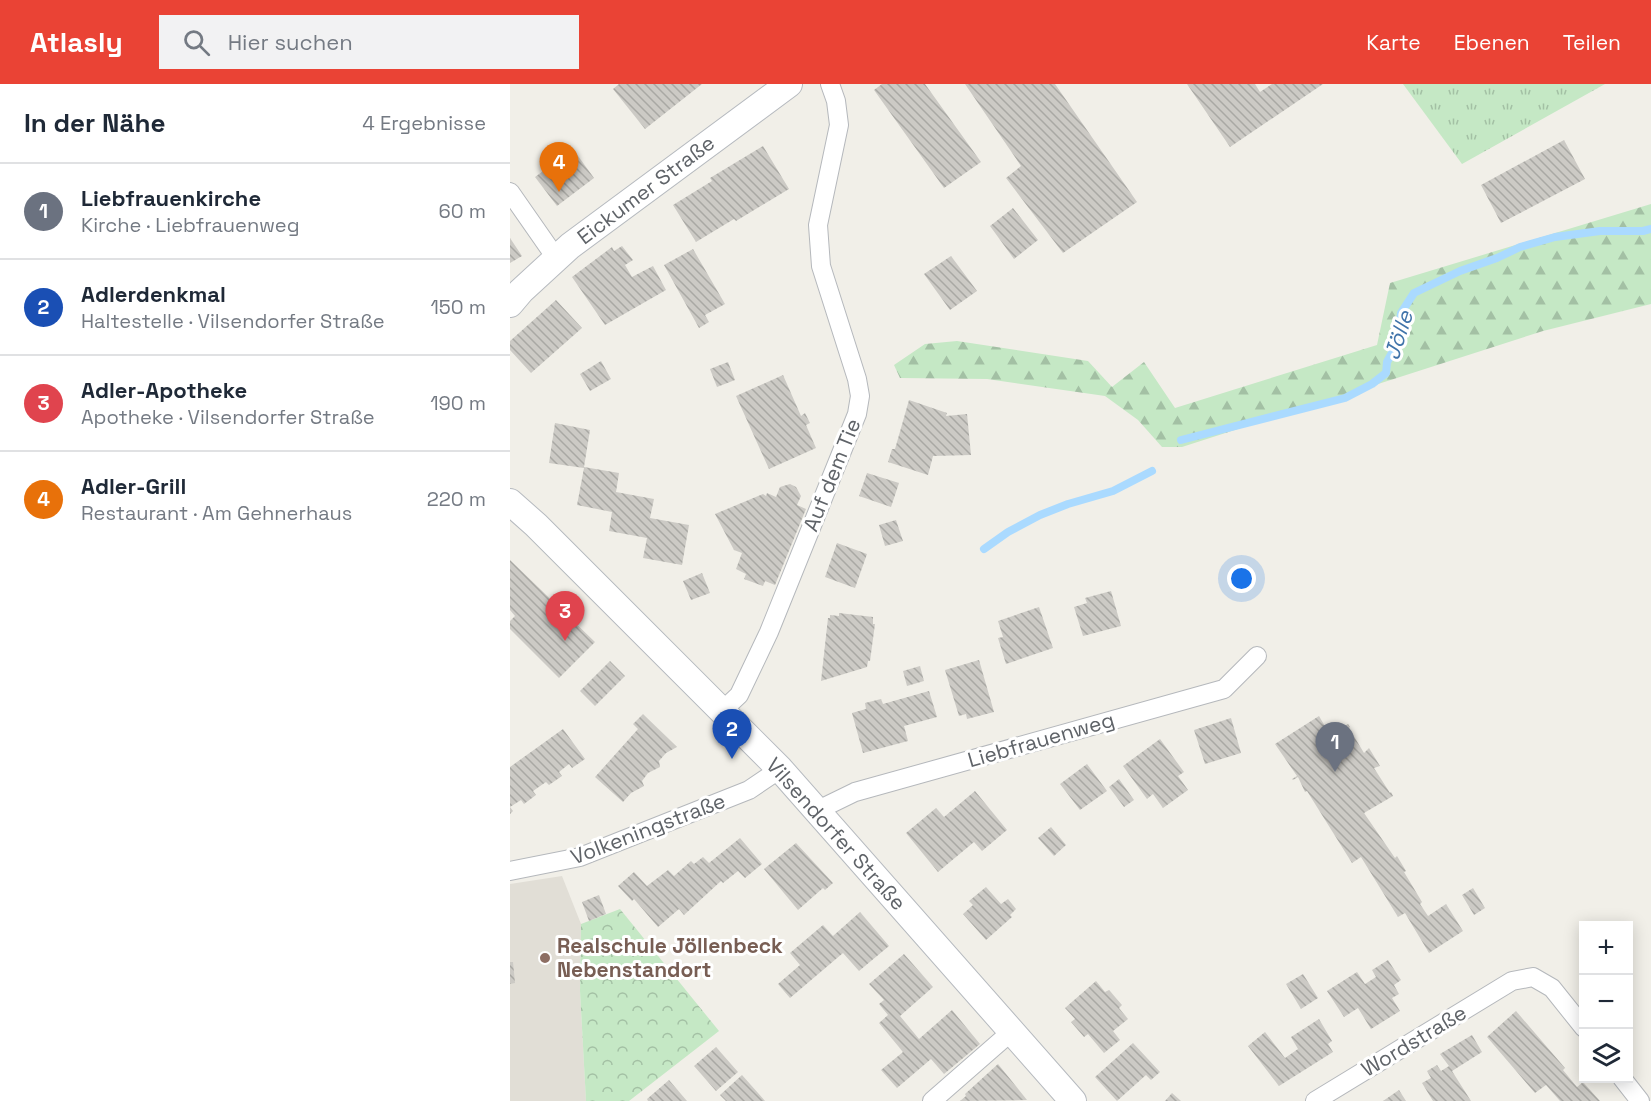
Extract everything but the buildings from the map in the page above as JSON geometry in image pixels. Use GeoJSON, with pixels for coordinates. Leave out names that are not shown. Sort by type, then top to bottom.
{"type":"FeatureCollection","features":[{"type":"Feature","properties":{"kind":"main road","name":"Eickumer Straße"},"geometry":{"type":"LineString","coordinates":[[510,304],[556,258],[789,84]]}},
{"type":"Feature","properties":{"kind":"main road","name":"Vilsendorfer Straße"},"geometry":{"type":"LineString","coordinates":[[510,502],[536,525],[780,769],[1073,1101]]}},
{"type":"Feature","properties":{"kind":"street","name":"Auf dem Tie"},"geometry":{"type":"LineString","coordinates":[[722,711],[739,695],[769,632],[857,414],[860,396],[857,379],[821,266],[818,225],[839,126],[836,101],[830,84]]}},
{"type":"Feature","properties":{"kind":"street"},"geometry":{"type":"LineString","coordinates":[[510,192],[556,258]]}},
{"type":"Feature","properties":{"kind":"street","name":"Liebfrauenweg"},"geometry":{"type":"LineString","coordinates":[[816,811],[855,792],[1224,689],[1257,656]]}},
{"type":"Feature","properties":{"kind":"street","name":"Volkeningstraße"},"geometry":{"type":"LineString","coordinates":[[510,871],[580,857],[749,790],[780,769]]}},
{"type":"Feature","properties":{"kind":"street","name":"Wordstraße"},"geometry":{"type":"LineString","coordinates":[[1315,1101],[1512,981],[1533,976],[1552,988],[1579,1022]]}},
{"type":"Feature","properties":{"kind":"street"},"geometry":{"type":"LineString","coordinates":[[932,1101],[1011,1032]]}},
{"type":"Feature","properties":{"kind":"street"},"geometry":{"type":"LineString","coordinates":[[1626,1083],[1640,1101]]}},
{"type":"Feature","properties":{"kind":"shaded area","name":"Realschule Jöllenbeck Nebenstandort"},"geometry":{"type":"Polygon","coordinates":[[[562,876],[581,924],[580,991],[586,1101],[510,1101],[510,884],[562,876]]]}},
{"type":"Feature","properties":{"kind":"green space"},"geometry":{"type":"Polygon","coordinates":[[[1403,84],[1605,84],[1462,164],[1403,84]]]}},
{"type":"Feature","properties":{"kind":"green space"},"geometry":{"type":"Polygon","coordinates":[[[1651,204],[1651,304],[1543,331],[1182,447],[1162,447],[1138,420],[1105,396],[987,379],[900,378],[894,365],[925,344],[957,341],[1088,361],[1112,387],[1144,362],[1175,408],[1377,345],[1390,283],[1651,204]]]}},
{"type":"Feature","properties":{"kind":"green space"},"geometry":{"type":"Polygon","coordinates":[[[620,909],[719,1031],[629,1101],[586,1101],[580,991],[581,924],[620,909]]]}},
{"type":"Feature","properties":{"kind":"waterway","name":"Jölle"},"geometry":{"type":"LineString","coordinates":[[1181,440],[1345,398],[1372,384],[1386,373],[1387,362],[1399,330],[1401,313],[1414,293],[1460,271],[1520,247],[1555,237],[1600,231],[1651,229]]}},
{"type":"Feature","properties":{"kind":"waterway","name":"Jölle"},"geometry":{"type":"LineString","coordinates":[[984,549],[1008,532],[1040,515],[1113,491],[1152,471]]}},
{"type":"Feature","properties":{"kind":"place","name":"Adler-Grill"},"geometry":{"type":"Point","coordinates":[559,192]}},
{"type":"Feature","properties":{"kind":"place","name":"Adler-Apotheke"},"geometry":{"type":"Point","coordinates":[565,641]}},
{"type":"Feature","properties":{"kind":"place","name":"Adlerdenkmal"},"geometry":{"type":"Point","coordinates":[732,759]}},
{"type":"Feature","properties":{"kind":"place","name":"Liebfrauenkirche"},"geometry":{"type":"Point","coordinates":[1335,772]}},
{"type":"Feature","properties":{"kind":"place","name":"Realschule Jöllenbeck Nebenstandort"},"geometry":{"type":"Point","coordinates":[545,958]}}]}
